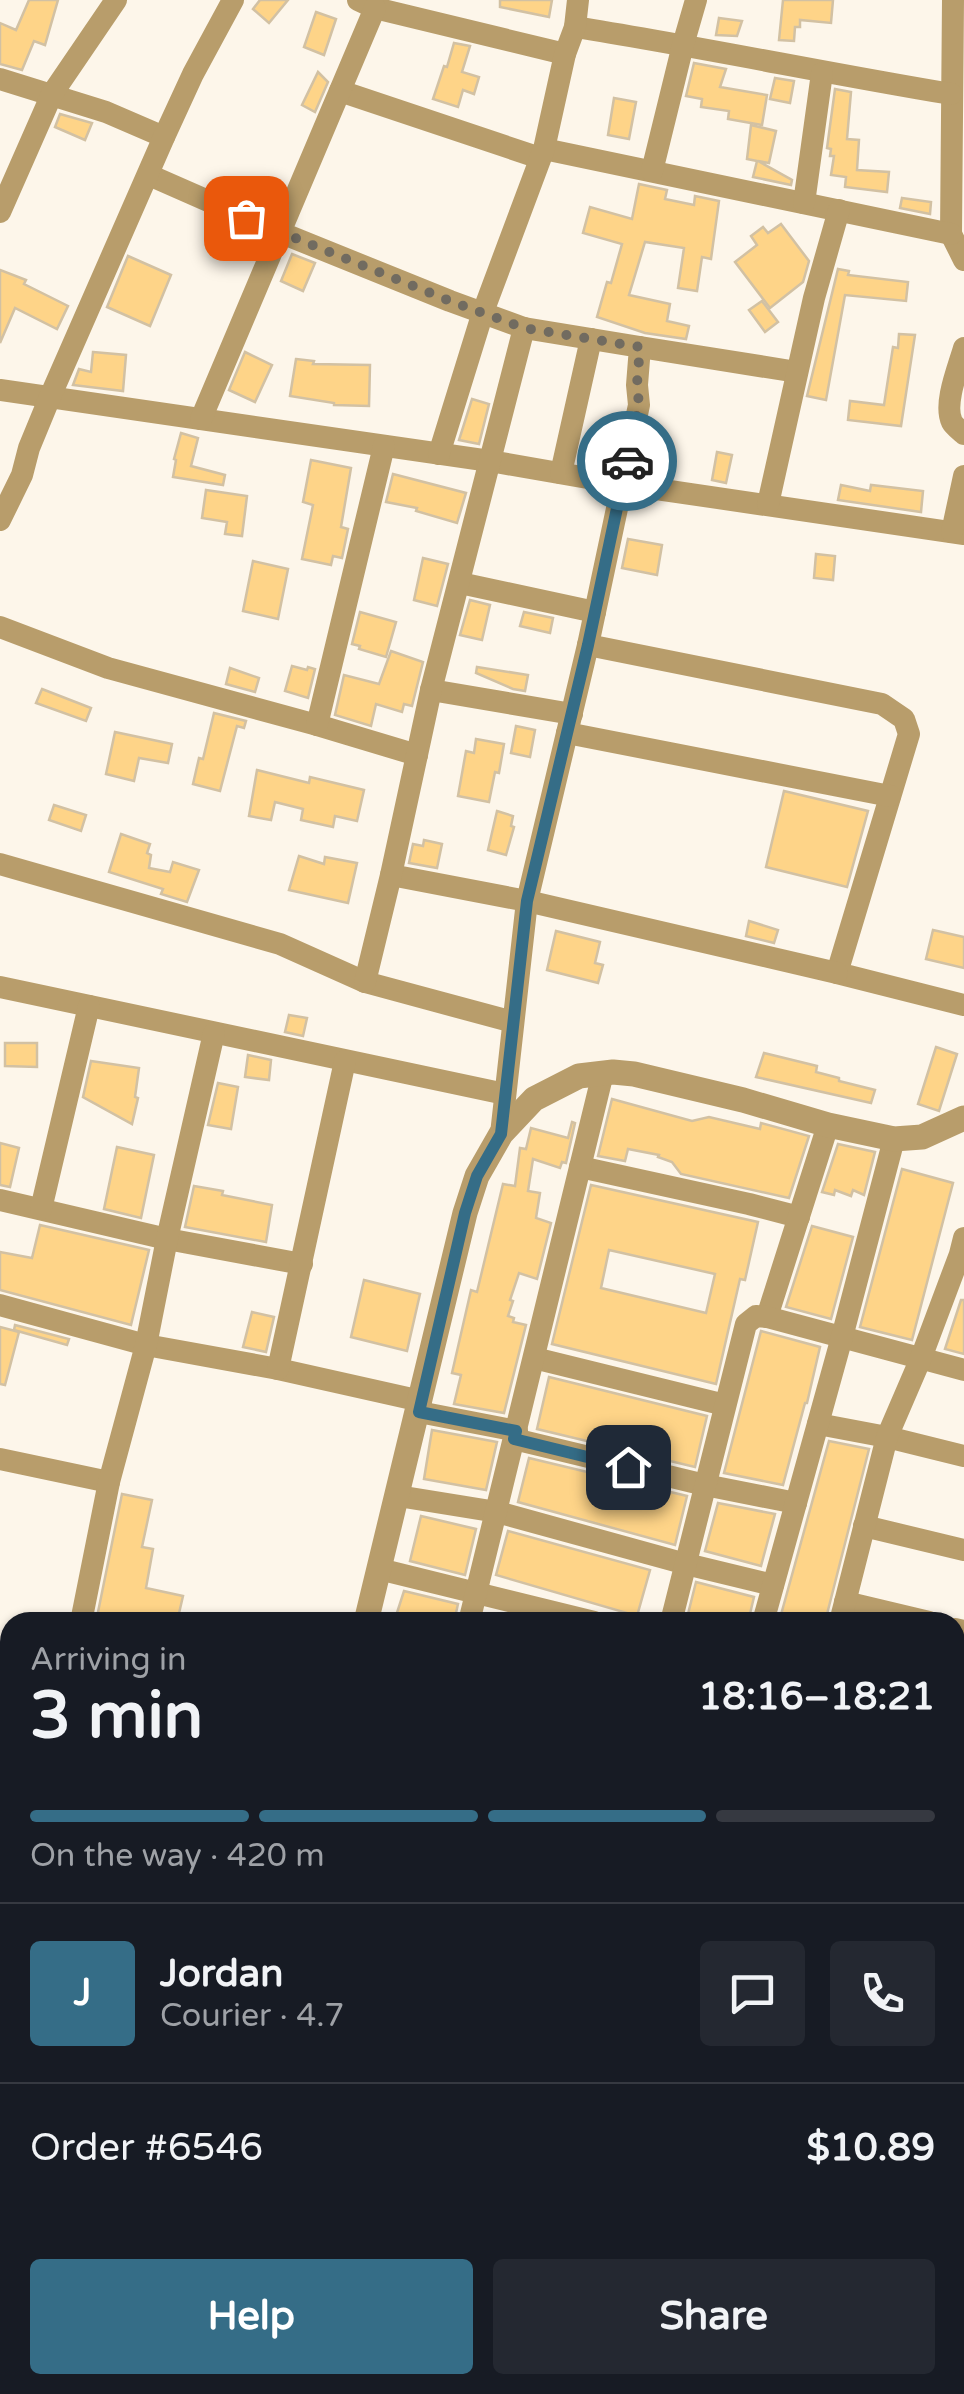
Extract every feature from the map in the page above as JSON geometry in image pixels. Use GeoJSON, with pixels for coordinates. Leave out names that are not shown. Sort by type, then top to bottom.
{"type":"FeatureCollection","features":[{"type":"Feature","properties":{"kind":"street"},"geometry":{"type":"LineString","coordinates":[[0,212],[52,94],[116,0]]}},
{"type":"Feature","properties":{"kind":"street"},"geometry":{"type":"LineString","coordinates":[[0,520],[164,138],[233,0]]}},
{"type":"Feature","properties":{"kind":"street"},"geometry":{"type":"LineString","coordinates":[[439,454],[483,312],[542,154],[575,27],[578,0]]}},
{"type":"Feature","properties":{"kind":"street"},"geometry":{"type":"LineString","coordinates":[[652,171],[696,0]]}},
{"type":"Feature","properties":{"kind":"street"},"geometry":{"type":"LineString","coordinates":[[953,0],[951,234],[964,260]]}},
{"type":"Feature","properties":{"kind":"street"},"geometry":{"type":"LineString","coordinates":[[200,419],[340,91],[367,4],[565,54]]}},
{"type":"Feature","properties":{"kind":"street"},"geometry":{"type":"LineString","coordinates":[[575,27],[951,94]]}},
{"type":"Feature","properties":{"kind":"street"},"geometry":{"type":"LineString","coordinates":[[804,203],[822,73]]}},
{"type":"Feature","properties":{"kind":"street"},"geometry":{"type":"LineString","coordinates":[[0,79],[106,112],[164,138]]}},
{"type":"Feature","properties":{"kind":"street"},"geometry":{"type":"LineString","coordinates":[[340,91],[542,154],[652,171],[951,234]]}},
{"type":"Feature","properties":{"kind":"street"},"geometry":{"type":"LineString","coordinates":[[149,174],[278,232],[524,328],[798,372]]}},
{"type":"Feature","properties":{"kind":"street"},"geometry":{"type":"LineString","coordinates":[[768,504],[814,298],[839,210]]}},
{"type":"Feature","properties":{"kind":"street"},"geometry":{"type":"LineString","coordinates":[[365,982],[431,690],[524,328]]}},
{"type":"Feature","properties":{"kind":"street"},"geometry":{"type":"LineString","coordinates":[[561,474],[591,339]]}},
{"type":"Feature","properties":{"kind":"street"},"geometry":{"type":"LineString","coordinates":[[501,1134],[527,901],[588,645],[639,405],[640,347]]}},
{"type":"Feature","properties":{"kind":"street"},"geometry":{"type":"LineString","coordinates":[[964,348],[950,398],[953,424],[964,434]]}},
{"type":"Feature","properties":{"kind":"street"},"geometry":{"type":"LineString","coordinates":[[0,390],[958,533],[964,476]]}},
{"type":"Feature","properties":{"kind":"street"},"geometry":{"type":"LineString","coordinates":[[317,726],[384,446]]}},
{"type":"Feature","properties":{"kind":"street"},"geometry":{"type":"LineString","coordinates":[[460,583],[595,612]]}},
{"type":"Feature","properties":{"kind":"street"},"geometry":{"type":"LineString","coordinates":[[0,627],[108,668],[417,755]]}},
{"type":"Feature","properties":{"kind":"street"},"geometry":{"type":"LineString","coordinates":[[588,645],[882,704],[904,720],[909,734],[837,974]]}},
{"type":"Feature","properties":{"kind":"street"},"geometry":{"type":"LineString","coordinates":[[431,690],[890,796]]}},
{"type":"Feature","properties":{"kind":"street"},"geometry":{"type":"LineString","coordinates":[[0,864],[280,944],[365,982],[513,1022]]}},
{"type":"Feature","properties":{"kind":"street"},"geometry":{"type":"LineString","coordinates":[[391,876],[527,901],[964,1005]]}},
{"type":"Feature","properties":{"kind":"street"},"geometry":{"type":"LineString","coordinates":[[0,987],[504,1094]]}},
{"type":"Feature","properties":{"kind":"street"},"geometry":{"type":"LineString","coordinates":[[41,1209],[89,1006]]}},
{"type":"Feature","properties":{"kind":"street"},"geometry":{"type":"LineString","coordinates":[[83,1612],[109,1482],[146,1345],[214,1032]]}},
{"type":"Feature","properties":{"kind":"street"},"geometry":{"type":"LineString","coordinates":[[278,1370],[346,1060]]}},
{"type":"Feature","properties":{"kind":"street"},"geometry":{"type":"LineString","coordinates":[[472,1612],[603,1073]]}},
{"type":"Feature","properties":{"kind":"street"},"geometry":{"type":"LineString","coordinates":[[368,1612],[465,1213],[477,1176],[501,1134],[534,1099],[579,1076],[634,1074],[894,1139],[952,1134],[964,1118]]}},
{"type":"Feature","properties":{"kind":"street"},"geometry":{"type":"LineString","coordinates":[[767,1317],[828,1124]]}},
{"type":"Feature","properties":{"kind":"street"},"geometry":{"type":"LineString","coordinates":[[766,1612],[894,1139]]}},
{"type":"Feature","properties":{"kind":"street"},"geometry":{"type":"LineString","coordinates":[[580,1167],[798,1217]]}},
{"type":"Feature","properties":{"kind":"street"},"geometry":{"type":"LineString","coordinates":[[0,1200],[167,1239],[302,1264]]}},
{"type":"Feature","properties":{"kind":"street"},"geometry":{"type":"LineString","coordinates":[[842,1612],[886,1438],[963,1249]]}},
{"type":"Feature","properties":{"kind":"street"},"geometry":{"type":"LineString","coordinates":[[0,1306],[146,1345],[278,1370],[705,1485],[796,1503]]}},
{"type":"Feature","properties":{"kind":"street"},"geometry":{"type":"LineString","coordinates":[[674,1612],[746,1324],[756,1316],[767,1317],[964,1370]]}},
{"type":"Feature","properties":{"kind":"street"},"geometry":{"type":"LineString","coordinates":[[534,1358],[724,1405]]}},
{"type":"Feature","properties":{"kind":"street"},"geometry":{"type":"LineString","coordinates":[[818,1424],[964,1456]]}},
{"type":"Feature","properties":{"kind":"street"},"geometry":{"type":"LineString","coordinates":[[0,1459],[109,1482]]}},
{"type":"Feature","properties":{"kind":"street"},"geometry":{"type":"LineString","coordinates":[[398,1496],[497,1512],[773,1585]]}},
{"type":"Feature","properties":{"kind":"street"},"geometry":{"type":"LineString","coordinates":[[864,1526],[964,1550]]}},
{"type":"Feature","properties":{"kind":"street"},"geometry":{"type":"LineString","coordinates":[[379,1569],[554,1612]]}},
{"type":"Feature","properties":{"kind":"building"},"geometry":{"type":"Polygon","coordinates":[[[29,0],[58,0],[45,45],[34,41],[22,70],[0,64],[0,23],[16,30],[29,0]]]}},
{"type":"Feature","properties":{"kind":"building"},"geometry":{"type":"Polygon","coordinates":[[[260,0],[288,0],[269,23],[253,9],[260,0]]]}},
{"type":"Feature","properties":{"kind":"building"},"geometry":{"type":"Polygon","coordinates":[[[500,0],[552,0],[549,17],[500,7],[500,0]]]}},
{"type":"Feature","properties":{"kind":"building"},"geometry":{"type":"Polygon","coordinates":[[[783,0],[833,0],[831,23],[800,20],[794,41],[779,40],[783,0]]]}},
{"type":"Feature","properties":{"kind":"building"},"geometry":{"type":"Polygon","coordinates":[[[316,12],[336,19],[324,55],[304,47],[316,12]]]}},
{"type":"Feature","properties":{"kind":"building"},"geometry":{"type":"Polygon","coordinates":[[[719,18],[742,21],[737,36],[716,35],[719,18]]]}},
{"type":"Feature","properties":{"kind":"building"},"geometry":{"type":"Polygon","coordinates":[[[454,43],[470,46],[462,72],[479,77],[474,94],[463,90],[458,107],[433,99],[454,43]]]}},
{"type":"Feature","properties":{"kind":"building"},"geometry":{"type":"Polygon","coordinates":[[[694,63],[726,69],[720,87],[767,95],[762,125],[728,119],[729,111],[701,107],[702,99],[686,96],[694,63]]]}},
{"type":"Feature","properties":{"kind":"building"},"geometry":{"type":"Polygon","coordinates":[[[318,72],[328,82],[315,112],[302,105],[318,72]]]}},
{"type":"Feature","properties":{"kind":"building"},"geometry":{"type":"Polygon","coordinates":[[[775,78],[794,81],[790,103],[770,99],[775,78]]]}},
{"type":"Feature","properties":{"kind":"building"},"geometry":{"type":"Polygon","coordinates":[[[835,89],[851,92],[847,139],[859,140],[857,170],[889,172],[887,192],[845,187],[846,177],[831,175],[834,156],[830,156],[831,149],[827,148],[835,89]]]}},
{"type":"Feature","properties":{"kind":"building"},"geometry":{"type":"Polygon","coordinates":[[[614,98],[636,102],[629,139],[608,135],[614,98]]]}},
{"type":"Feature","properties":{"kind":"building"},"geometry":{"type":"Polygon","coordinates":[[[60,114],[92,123],[85,140],[55,127],[60,114]]]}},
{"type":"Feature","properties":{"kind":"building"},"geometry":{"type":"Polygon","coordinates":[[[751,125],[776,131],[769,163],[758,161],[792,180],[791,185],[753,177],[757,161],[747,159],[751,125]]]}},
{"type":"Feature","properties":{"kind":"building"},"geometry":{"type":"Polygon","coordinates":[[[639,184],[667,190],[665,199],[694,205],[695,196],[719,201],[711,259],[702,257],[697,291],[678,288],[684,248],[645,242],[629,295],[670,304],[667,321],[689,326],[686,339],[645,333],[597,317],[622,244],[583,233],[590,207],[632,219],[639,184]]]}},
{"type":"Feature","properties":{"kind":"building"},"geometry":{"type":"Polygon","coordinates":[[[902,198],[931,202],[930,214],[900,208],[902,198]]]}},
{"type":"Feature","properties":{"kind":"building"},"geometry":{"type":"Polygon","coordinates":[[[781,224],[809,261],[803,282],[770,308],[735,262],[757,245],[751,236],[763,227],[768,233],[781,224]]]}},
{"type":"Feature","properties":{"kind":"building"},"geometry":{"type":"Polygon","coordinates":[[[292,254],[315,263],[303,291],[281,281],[292,254]]]}},
{"type":"Feature","properties":{"kind":"building"},"geometry":{"type":"Polygon","coordinates":[[[128,256],[171,275],[150,326],[107,307],[128,256]]]}},
{"type":"Feature","properties":{"kind":"building"},"geometry":{"type":"Polygon","coordinates":[[[838,269],[849,271],[848,275],[908,282],[906,301],[845,295],[826,400],[807,396],[838,269]]]}},
{"type":"Feature","properties":{"kind":"building"},"geometry":{"type":"Polygon","coordinates":[[[0,270],[26,280],[24,284],[68,306],[57,329],[15,308],[0,343],[0,270]]]}},
{"type":"Feature","properties":{"kind":"building"},"geometry":{"type":"Polygon","coordinates":[[[762,301],[778,322],[765,332],[749,310],[762,301]]]}},
{"type":"Feature","properties":{"kind":"building"},"geometry":{"type":"Polygon","coordinates":[[[899,334],[915,335],[901,426],[848,420],[850,401],[884,405],[893,347],[898,348],[899,334]]]}},
{"type":"Feature","properties":{"kind":"building"},"geometry":{"type":"Polygon","coordinates":[[[93,352],[126,355],[123,391],[73,385],[79,369],[91,372],[93,352]]]}},
{"type":"Feature","properties":{"kind":"building"},"geometry":{"type":"Polygon","coordinates":[[[245,352],[272,365],[255,402],[229,390],[245,352]]]}},
{"type":"Feature","properties":{"kind":"building"},"geometry":{"type":"Polygon","coordinates":[[[296,359],[314,361],[313,364],[370,365],[369,406],[334,405],[290,396],[296,359]]]}},
{"type":"Feature","properties":{"kind":"building"},"geometry":{"type":"Polygon","coordinates":[[[472,399],[489,404],[479,444],[459,440],[472,399]]]}},
{"type":"Feature","properties":{"kind":"building"},"geometry":{"type":"Polygon","coordinates":[[[181,433],[198,438],[191,466],[225,475],[223,485],[173,477],[181,433]]]}},
{"type":"Feature","properties":{"kind":"building"},"geometry":{"type":"Polygon","coordinates":[[[717,452],[732,455],[726,483],[712,480],[717,452]]]}},
{"type":"Feature","properties":{"kind":"building"},"geometry":{"type":"Polygon","coordinates":[[[311,460],[351,468],[341,527],[348,529],[342,558],[333,556],[331,565],[302,559],[313,505],[303,502],[311,460]]]}},
{"type":"Feature","properties":{"kind":"building"},"geometry":{"type":"Polygon","coordinates":[[[393,474],[466,493],[457,523],[416,511],[417,508],[386,502],[393,474]]]}},
{"type":"Feature","properties":{"kind":"building"},"geometry":{"type":"Polygon","coordinates":[[[841,485],[870,491],[871,485],[923,491],[921,512],[838,500],[841,485]]]}},
{"type":"Feature","properties":{"kind":"building"},"geometry":{"type":"Polygon","coordinates":[[[206,490],[247,496],[242,536],[225,534],[227,522],[202,518],[206,490]]]}},
{"type":"Feature","properties":{"kind":"building"},"geometry":{"type":"Polygon","coordinates":[[[628,539],[662,545],[657,575],[622,568],[628,539]]]}},
{"type":"Feature","properties":{"kind":"building"},"geometry":{"type":"Polygon","coordinates":[[[816,554],[835,556],[833,580],[814,578],[816,554]]]}},
{"type":"Feature","properties":{"kind":"building"},"geometry":{"type":"Polygon","coordinates":[[[423,558],[448,564],[437,606],[414,600],[423,558]]]}},
{"type":"Feature","properties":{"kind":"building"},"geometry":{"type":"Polygon","coordinates":[[[253,561],[288,569],[278,619],[243,611],[253,561]]]}},
{"type":"Feature","properties":{"kind":"building"},"geometry":{"type":"Polygon","coordinates":[[[470,600],[490,605],[482,640],[460,635],[470,600]]]}},
{"type":"Feature","properties":{"kind":"building"},"geometry":{"type":"Polygon","coordinates":[[[360,612],[396,622],[386,657],[352,644],[360,612]]]}},
{"type":"Feature","properties":{"kind":"building"},"geometry":{"type":"Polygon","coordinates":[[[524,612],[553,618],[550,633],[520,626],[524,612]]]}},
{"type":"Feature","properties":{"kind":"building"},"geometry":{"type":"Polygon","coordinates":[[[391,651],[423,662],[412,706],[404,704],[402,712],[376,704],[371,726],[335,715],[344,675],[379,684],[391,651]]]}},
{"type":"Feature","properties":{"kind":"building"},"geometry":{"type":"Polygon","coordinates":[[[292,666],[315,669],[308,698],[285,691],[292,666]]]}},
{"type":"Feature","properties":{"kind":"building"},"geometry":{"type":"Polygon","coordinates":[[[477,667],[528,675],[525,691],[476,673],[477,667]]]}},
{"type":"Feature","properties":{"kind":"building"},"geometry":{"type":"Polygon","coordinates":[[[230,668],[259,678],[255,692],[226,684],[230,668]]]}},
{"type":"Feature","properties":{"kind":"building"},"geometry":{"type":"Polygon","coordinates":[[[42,689],[91,708],[86,721],[36,703],[42,689]]]}},
{"type":"Feature","properties":{"kind":"building"},"geometry":{"type":"Polygon","coordinates":[[[214,713],[246,721],[244,728],[237,726],[220,791],[193,784],[214,713]]]}},
{"type":"Feature","properties":{"kind":"building"},"geometry":{"type":"Polygon","coordinates":[[[516,726],[535,730],[530,757],[511,753],[516,726]]]}},
{"type":"Feature","properties":{"kind":"building"},"geometry":{"type":"Polygon","coordinates":[[[115,732],[172,744],[168,763],[139,758],[134,781],[106,774],[115,732]]]}},
{"type":"Feature","properties":{"kind":"building"},"geometry":{"type":"Polygon","coordinates":[[[476,739],[504,744],[489,802],[458,796],[466,751],[474,753],[476,739]]]}},
{"type":"Feature","properties":{"kind":"building"},"geometry":{"type":"Polygon","coordinates":[[[257,770],[309,783],[310,777],[364,790],[357,821],[335,816],[333,827],[301,820],[303,809],[275,802],[271,820],[249,816],[257,770]]]}},
{"type":"Feature","properties":{"kind":"building"},"geometry":{"type":"Polygon","coordinates":[[[784,791],[868,811],[847,887],[766,867],[784,791]]]}},
{"type":"Feature","properties":{"kind":"building"},"geometry":{"type":"Polygon","coordinates":[[[54,805],[86,815],[81,831],[49,820],[54,805]]]}},
{"type":"Feature","properties":{"kind":"building"},"geometry":{"type":"Polygon","coordinates":[[[497,811],[513,816],[506,855],[488,850],[497,811]]]}},
{"type":"Feature","properties":{"kind":"building"},"geometry":{"type":"Polygon","coordinates":[[[121,834],[150,844],[149,868],[170,872],[173,862],[199,870],[187,902],[161,894],[163,889],[109,872],[121,834]]]}},
{"type":"Feature","properties":{"kind":"building"},"geometry":{"type":"Polygon","coordinates":[[[424,840],[442,844],[437,868],[409,863],[413,844],[423,846],[424,840]]]}},
{"type":"Feature","properties":{"kind":"building"},"geometry":{"type":"Polygon","coordinates":[[[299,856],[324,864],[325,857],[357,863],[348,903],[289,890],[299,856]]]}},
{"type":"Feature","properties":{"kind":"building"},"geometry":{"type":"Polygon","coordinates":[[[749,921],[778,930],[774,943],[746,936],[749,921]]]}},
{"type":"Feature","properties":{"kind":"building"},"geometry":{"type":"Polygon","coordinates":[[[933,930],[964,937],[964,968],[926,959],[933,930]]]}},
{"type":"Feature","properties":{"kind":"building"},"geometry":{"type":"Polygon","coordinates":[[[556,931],[600,942],[595,963],[603,965],[598,983],[547,970],[556,931]]]}},
{"type":"Feature","properties":{"kind":"building"},"geometry":{"type":"Polygon","coordinates":[[[289,1015],[307,1018],[303,1036],[285,1032],[289,1015]]]}},
{"type":"Feature","properties":{"kind":"building"},"geometry":{"type":"Polygon","coordinates":[[[5,1043],[37,1043],[37,1067],[5,1066],[5,1043]]]}},
{"type":"Feature","properties":{"kind":"building"},"geometry":{"type":"Polygon","coordinates":[[[936,1047],[957,1054],[939,1111],[918,1104],[936,1047]]]}},
{"type":"Feature","properties":{"kind":"building"},"geometry":{"type":"Polygon","coordinates":[[[764,1053],[817,1066],[816,1072],[875,1090],[871,1103],[756,1077],[764,1053]]]}},
{"type":"Feature","properties":{"kind":"building"},"geometry":{"type":"Polygon","coordinates":[[[248,1055],[271,1060],[269,1080],[245,1077],[248,1055]]]}},
{"type":"Feature","properties":{"kind":"building"},"geometry":{"type":"Polygon","coordinates":[[[91,1061],[139,1068],[132,1124],[83,1097],[91,1061]]]}},
{"type":"Feature","properties":{"kind":"building"},"geometry":{"type":"Polygon","coordinates":[[[218,1083],[238,1087],[231,1129],[208,1125],[218,1083]]]}},
{"type":"Feature","properties":{"kind":"building"},"geometry":{"type":"Polygon","coordinates":[[[612,1099],[692,1121],[709,1117],[760,1129],[761,1123],[809,1136],[789,1198],[681,1174],[672,1162],[659,1155],[628,1149],[625,1161],[598,1156],[612,1099]]]}},
{"type":"Feature","properties":{"kind":"building"},"geometry":{"type":"Polygon","coordinates":[[[572,1122],[575,1123],[566,1163],[562,1162],[560,1168],[533,1159],[528,1191],[540,1193],[536,1218],[551,1223],[537,1279],[519,1273],[510,1300],[513,1301],[508,1316],[514,1318],[513,1322],[526,1325],[504,1413],[454,1404],[461,1375],[452,1373],[471,1290],[477,1292],[503,1184],[515,1186],[520,1148],[526,1149],[531,1128],[568,1138],[572,1122]]]}},
{"type":"Feature","properties":{"kind":"building"},"geometry":{"type":"Polygon","coordinates":[[[0,1143],[19,1148],[10,1187],[0,1185],[0,1143]]]}},
{"type":"Feature","properties":{"kind":"building"},"geometry":{"type":"Polygon","coordinates":[[[838,1144],[875,1152],[864,1195],[853,1190],[851,1196],[835,1190],[834,1195],[822,1192],[838,1144]]]}},
{"type":"Feature","properties":{"kind":"building"},"geometry":{"type":"Polygon","coordinates":[[[117,1147],[154,1155],[141,1218],[104,1209],[117,1147]]]}},
{"type":"Feature","properties":{"kind":"building"},"geometry":{"type":"Polygon","coordinates":[[[902,1169],[953,1183],[912,1340],[860,1327],[902,1169]]]}},
{"type":"Feature","properties":{"kind":"building"},"geometry":{"type":"Polygon","coordinates":[[[591,1185],[758,1222],[745,1280],[740,1279],[716,1384],[552,1344],[591,1185]],[[609,1250],[601,1288],[706,1313],[715,1274],[609,1250]]]}},
{"type":"Feature","properties":{"kind":"building"},"geometry":{"type":"Polygon","coordinates":[[[194,1186],[272,1205],[266,1242],[185,1227],[194,1186]]]}},
{"type":"Feature","properties":{"kind":"building"},"geometry":{"type":"Polygon","coordinates":[[[40,1225],[149,1250],[131,1325],[0,1290],[0,1252],[32,1258],[40,1225]]]}},
{"type":"Feature","properties":{"kind":"building"},"geometry":{"type":"Polygon","coordinates":[[[812,1226],[853,1237],[831,1319],[786,1307],[812,1226]]]}},
{"type":"Feature","properties":{"kind":"building"},"geometry":{"type":"Polygon","coordinates":[[[364,1280],[420,1294],[407,1351],[351,1337],[364,1280]]]}},
{"type":"Feature","properties":{"kind":"building"},"geometry":{"type":"Polygon","coordinates":[[[964,1300],[964,1354],[945,1349],[964,1300]]]}},
{"type":"Feature","properties":{"kind":"building"},"geometry":{"type":"Polygon","coordinates":[[[252,1312],[274,1317],[266,1352],[243,1347],[252,1312]]]}},
{"type":"Feature","properties":{"kind":"building"},"geometry":{"type":"Polygon","coordinates":[[[15,1325],[69,1339],[67,1345],[14,1330],[15,1325]]]}},
{"type":"Feature","properties":{"kind":"building"},"geometry":{"type":"Polygon","coordinates":[[[0,1327],[19,1332],[5,1385],[0,1384],[0,1327]]]}},
{"type":"Feature","properties":{"kind":"building"},"geometry":{"type":"Polygon","coordinates":[[[761,1331],[820,1347],[783,1485],[724,1473],[761,1331]]]}},
{"type":"Feature","properties":{"kind":"building"},"geometry":{"type":"Polygon","coordinates":[[[549,1377],[707,1416],[695,1467],[537,1429],[549,1377]]]}},
{"type":"Feature","properties":{"kind":"building"},"geometry":{"type":"Polygon","coordinates":[[[432,1430],[497,1442],[486,1490],[424,1479],[432,1430]]]}},
{"type":"Feature","properties":{"kind":"building"},"geometry":{"type":"Polygon","coordinates":[[[829,1441],[869,1449],[828,1612],[782,1612],[829,1441]]]}},
{"type":"Feature","properties":{"kind":"building"},"geometry":{"type":"Polygon","coordinates":[[[529,1458],[687,1496],[675,1545],[518,1502],[529,1458]]]}},
{"type":"Feature","properties":{"kind":"building"},"geometry":{"type":"Polygon","coordinates":[[[122,1494],[152,1500],[142,1547],[153,1549],[146,1588],[183,1596],[179,1612],[98,1612],[122,1494]]]}},
{"type":"Feature","properties":{"kind":"building"},"geometry":{"type":"Polygon","coordinates":[[[718,1503],[775,1514],[761,1566],[705,1551],[718,1503]]]}},
{"type":"Feature","properties":{"kind":"building"},"geometry":{"type":"Polygon","coordinates":[[[421,1516],[476,1529],[465,1575],[410,1561],[421,1516]]]}},
{"type":"Feature","properties":{"kind":"building"},"geometry":{"type":"Polygon","coordinates":[[[508,1531],[650,1570],[638,1612],[623,1612],[496,1575],[508,1531]]]}},
{"type":"Feature","properties":{"kind":"building"},"geometry":{"type":"Polygon","coordinates":[[[696,1582],[754,1597],[750,1612],[688,1612],[696,1582]]]}},
{"type":"Feature","properties":{"kind":"building"},"geometry":{"type":"Polygon","coordinates":[[[404,1591],[458,1604],[456,1612],[397,1612],[404,1591]]]}},
{"type":"Feature","properties":{"kind":"way so far"},"geometry":{"type":"LineString","coordinates":[[246,218],[524,328],[640,347],[639,405],[627,461]]}},
{"type":"Feature","properties":{"kind":"route"},"geometry":{"type":"LineString","coordinates":[[627,461],[527,901],[501,1134],[477,1176],[465,1213],[419,1412],[516,1431],[514,1439],[628,1467]]}}]}
